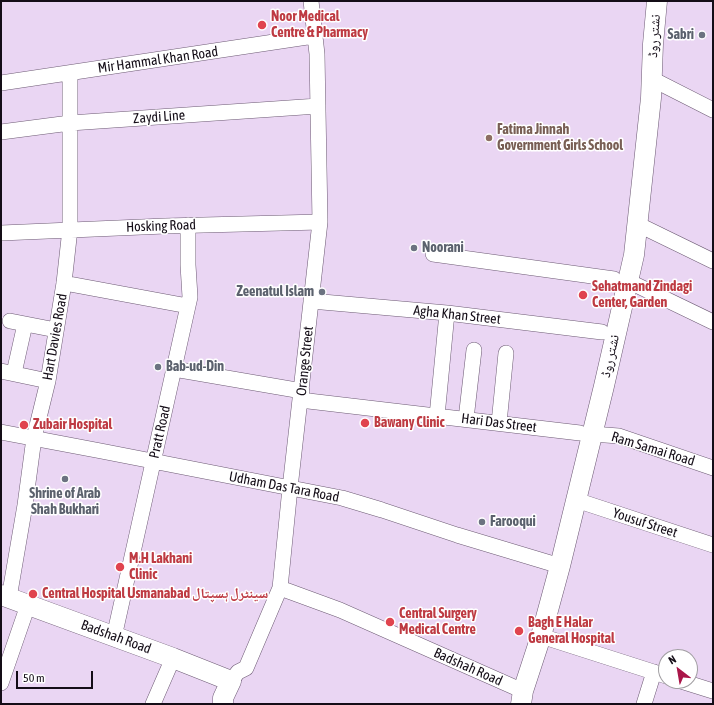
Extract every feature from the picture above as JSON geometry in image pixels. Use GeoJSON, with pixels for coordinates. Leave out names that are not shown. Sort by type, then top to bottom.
{"type":"FeatureCollection","features":[{"type":"Feature","properties":{"kind":"main road","name":"نشتر روڈ"},"geometry":{"type":"LineString","coordinates":[[518,696],[554,564],[621,280],[622,246],[646,1]]}},
{"type":"Feature","properties":{"kind":"main road","name":"نشتر روڈ"},"geometry":{"type":"LineString","coordinates":[[518,696],[541,636],[554,564],[576,500],[602,332],[621,280],[634,255],[651,98],[653,44],[657,1]]}},
{"type":"Feature","properties":{"kind":"main road","name":"Badshah Road"},"geometry":{"type":"LineString","coordinates":[[5,596],[173,658],[230,681]]}},
{"type":"Feature","properties":{"kind":"main road","name":"Orange Street"},"geometry":{"type":"LineString","coordinates":[[223,704],[223,698],[230,681]]}},
{"type":"Feature","properties":{"kind":"street","name":"Orange Street"},"geometry":{"type":"LineString","coordinates":[[230,681],[238,672],[246,668],[280,588],[320,222],[317,54],[311,1]]}},
{"type":"Feature","properties":{"kind":"street","name":"Mir Hammal Khan Road"},"geometry":{"type":"LineString","coordinates":[[1,83],[314,36]]}},
{"type":"Feature","properties":{"kind":"street","name":"Hart Davies Road"},"geometry":{"type":"LineString","coordinates":[[5,596],[25,505],[34,438],[48,381],[64,283],[70,229],[70,73]]}},
{"type":"Feature","properties":{"kind":"street"},"geometry":{"type":"LineString","coordinates":[[652,78],[713,110]]}},
{"type":"Feature","properties":{"kind":"street","name":"Zaydi Line"},"geometry":{"type":"LineString","coordinates":[[1,132],[70,123],[318,106]]}},
{"type":"Feature","properties":{"kind":"street","name":"Hosking Road"},"geometry":{"type":"LineString","coordinates":[[1,233],[70,229],[320,222]]}},
{"type":"Feature","properties":{"kind":"street"},"geometry":{"type":"LineString","coordinates":[[637,224],[713,261]]}},
{"type":"Feature","properties":{"kind":"street","name":"Pratt Road"},"geometry":{"type":"LineString","coordinates":[[114,637],[190,297],[188,225]]}},
{"type":"Feature","properties":{"kind":"street"},"geometry":{"type":"LineString","coordinates":[[433,254],[621,280],[713,322]]}},
{"type":"Feature","properties":{"kind":"street"},"geometry":{"type":"LineString","coordinates":[[64,283],[188,306]]}},
{"type":"Feature","properties":{"kind":"street","name":"Agha Khan Street"},"geometry":{"type":"LineString","coordinates":[[311,301],[447,313],[602,332]]}},
{"type":"Feature","properties":{"kind":"street"},"geometry":{"type":"LineString","coordinates":[[437,416],[447,313]]}},
{"type":"Feature","properties":{"kind":"street"},"geometry":{"type":"LineString","coordinates":[[48,381],[7,372],[18,322],[56,330]]}},
{"type":"Feature","properties":{"kind":"street"},"geometry":{"type":"LineString","coordinates":[[466,419],[474,350]]}},
{"type":"Feature","properties":{"kind":"street"},"geometry":{"type":"LineString","coordinates":[[499,423],[506,353]]}},
{"type":"Feature","properties":{"kind":"street","name":"Hari Das Street"},"geometry":{"type":"LineString","coordinates":[[174,369],[301,395],[437,416],[586,433]]}},
{"type":"Feature","properties":{"kind":"street","name":"Udham Das Tara Road"},"geometry":{"type":"LineString","coordinates":[[1,432],[342,498],[554,564]]}},
{"type":"Feature","properties":{"kind":"street","name":"Ram Samai Road"},"geometry":{"type":"LineString","coordinates":[[586,433],[619,436],[713,468]]}},
{"type":"Feature","properties":{"kind":"street","name":"Yousuf Street"},"geometry":{"type":"LineString","coordinates":[[576,500],[713,545]]}},
{"type":"Feature","properties":{"kind":"street","name":"Badshah Road"},"geometry":{"type":"LineString","coordinates":[[280,588],[346,613],[518,696]]}},
{"type":"Feature","properties":{"kind":"street"},"geometry":{"type":"LineString","coordinates":[[1,684],[28,604]]}},
{"type":"Feature","properties":{"kind":"street"},"geometry":{"type":"LineString","coordinates":[[541,636],[658,673]]}},
{"type":"Feature","properties":{"kind":"street"},"geometry":{"type":"LineString","coordinates":[[153,704],[173,658]]}},
{"type":"Feature","properties":{"kind":"street"},"geometry":{"type":"LineString","coordinates":[[644,704],[658,678]]}},
{"type":"Feature","properties":{"kind":"street"},"geometry":{"type":"LineString","coordinates":[[698,686],[713,691]]}},
{"type":"Feature","properties":{"kind":"place","name":"Noor Medical Centre & Pharmacy"},"geometry":{"type":"Point","coordinates":[262,25]}},
{"type":"Feature","properties":{"kind":"place","name":"Sabri"},"geometry":{"type":"Point","coordinates":[702,35]}},
{"type":"Feature","properties":{"kind":"place","name":"Fatima Jinnah Government Girls School"},"geometry":{"type":"Point","coordinates":[489,138]}},
{"type":"Feature","properties":{"kind":"place","name":"Noorani"},"geometry":{"type":"Point","coordinates":[414,248]}},
{"type":"Feature","properties":{"kind":"place","name":"Zeenatul Islam"},"geometry":{"type":"Point","coordinates":[322,292]}},
{"type":"Feature","properties":{"kind":"place","name":"Sehatmand Zindagi Center, Garden"},"geometry":{"type":"Point","coordinates":[583,295]}},
{"type":"Feature","properties":{"kind":"place","name":"Bab-ud-Din"},"geometry":{"type":"Point","coordinates":[158,367]}},
{"type":"Feature","properties":{"kind":"place","name":"Bawany Clinic"},"geometry":{"type":"Point","coordinates":[365,423]}},
{"type":"Feature","properties":{"kind":"place","name":"Zubair Hospital"},"geometry":{"type":"Point","coordinates":[24,425]}},
{"type":"Feature","properties":{"kind":"place","name":"Shrine of Arab Shah Bukhari"},"geometry":{"type":"Point","coordinates":[65,479]}},
{"type":"Feature","properties":{"kind":"place","name":"Farooqui"},"geometry":{"type":"Point","coordinates":[482,522]}},
{"type":"Feature","properties":{"kind":"place","name":"M.H Lakhani Clinic"},"geometry":{"type":"Point","coordinates":[120,567]}},
{"type":"Feature","properties":{"kind":"place","name":"Central Hospital Usmanabad سینٹرل ہسپتال"},"geometry":{"type":"Point","coordinates":[33,594]}},
{"type":"Feature","properties":{"kind":"place","name":"Central Surgery Medical Centre"},"geometry":{"type":"Point","coordinates":[390,622]}},
{"type":"Feature","properties":{"kind":"place","name":"Bagh E Halar General Hospital"},"geometry":{"type":"Point","coordinates":[519,631]}}]}
